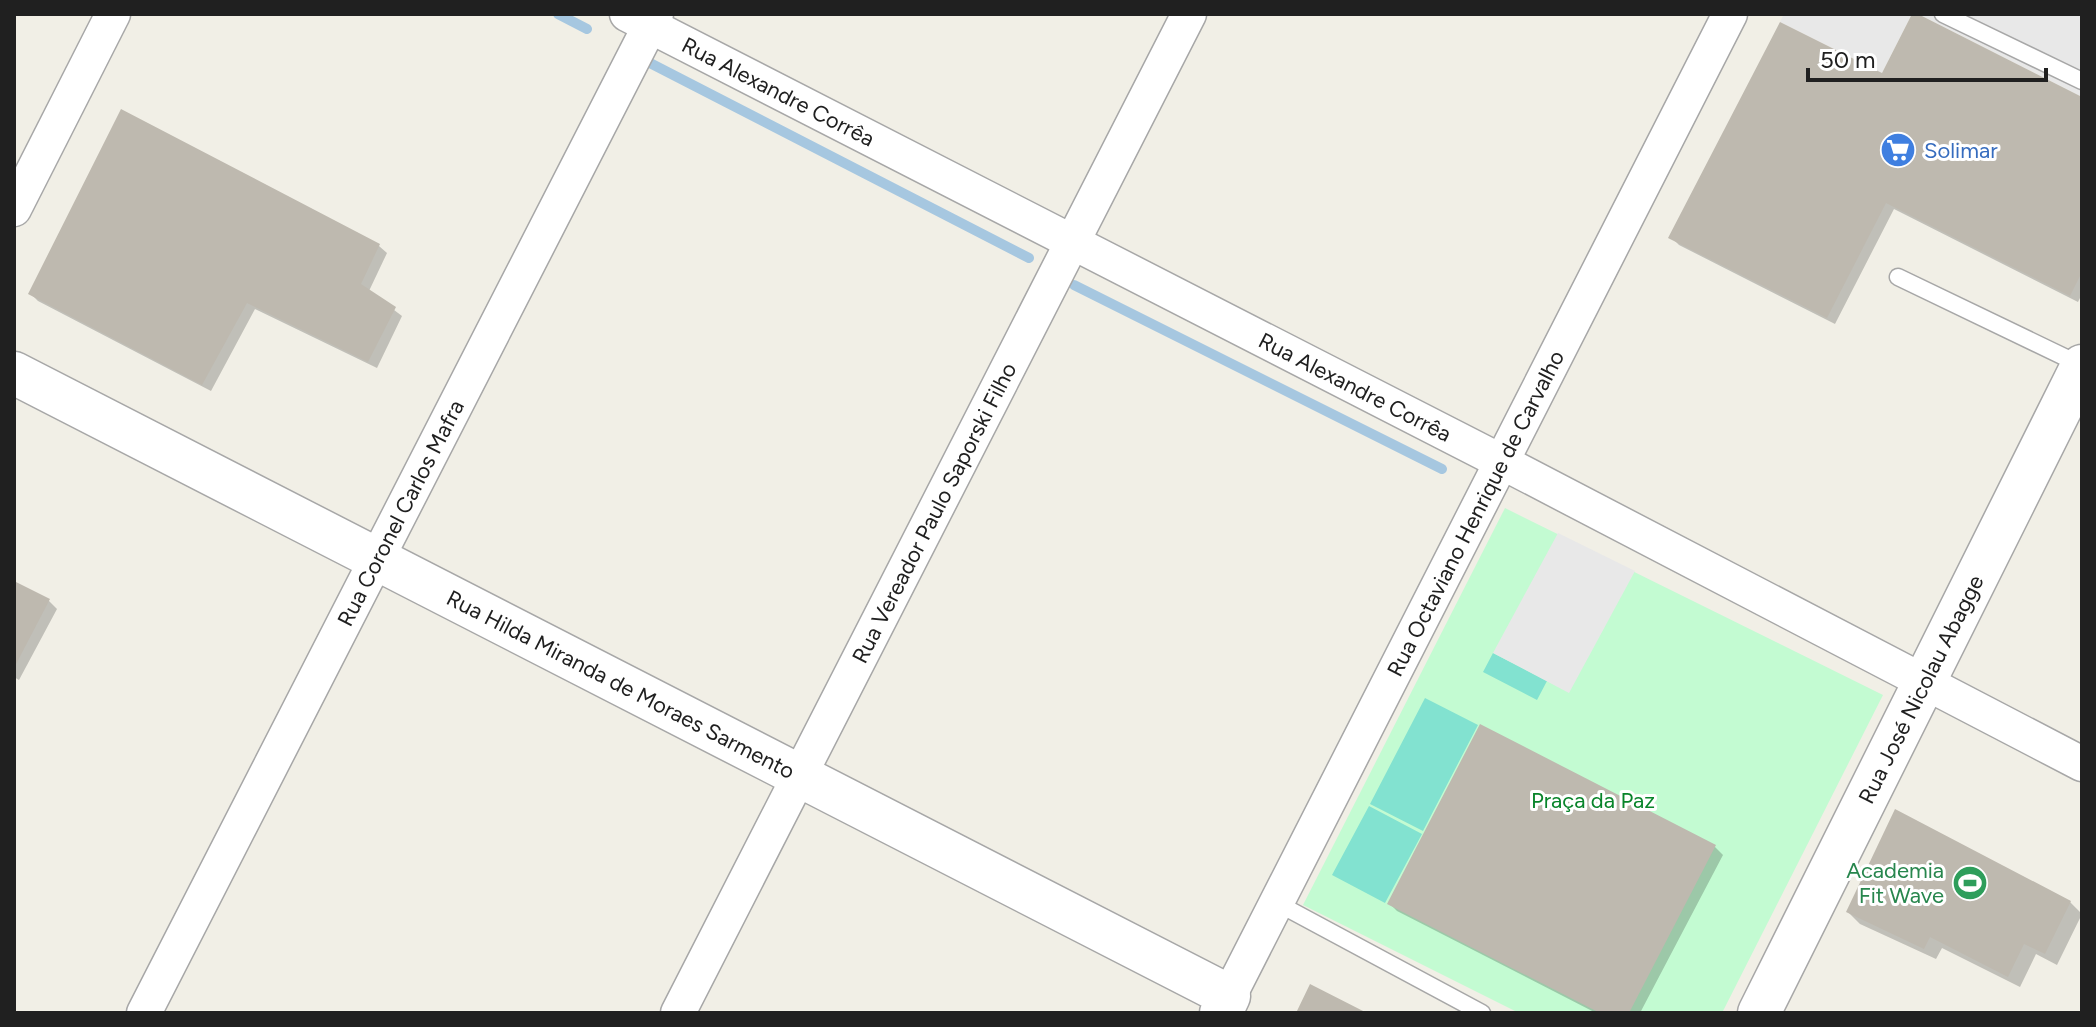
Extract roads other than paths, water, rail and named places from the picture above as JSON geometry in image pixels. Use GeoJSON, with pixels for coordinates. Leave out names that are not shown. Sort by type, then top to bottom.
{"type":"FeatureCollection","features":[{"type":"Feature","properties":{"kind":"street"},"geometry":{"type":"LineString","coordinates":[[14,209],[113,14]]}},
{"type":"Feature","properties":{"kind":"street","name":"Rua Vereador Paulo Saporski Filho"},"geometry":{"type":"LineString","coordinates":[[678,1013],[1189,14]]}},
{"type":"Feature","properties":{"kind":"street","name":"Rua Octaviano Henrique de Carvalho"},"geometry":{"type":"LineString","coordinates":[[1225,1005],[1730,14]]}},
{"type":"Feature","properties":{"kind":"street","name":"Rua Alexandre Corrêa"},"geometry":{"type":"LineString","coordinates":[[644,18],[2082,764]]}},
{"type":"Feature","properties":{"kind":"street","name":"Rua Coronel Carlos Mafra"},"geometry":{"type":"LineString","coordinates":[[144,1013],[377,557],[644,18]]}},
{"type":"Feature","properties":{"kind":"street","name":"Rua José Nicolau Abagge"},"geometry":{"type":"LineString","coordinates":[[1759,1013],[2082,366]]}},
{"type":"Feature","properties":{"kind":"street","name":"Rua Hilda Miranda de Moraes Sarmento"},"geometry":{"type":"LineString","coordinates":[[14,373],[377,557],[799,777],[1225,1005]]}},
{"type":"Feature","properties":{"kind":"lane"},"geometry":{"type":"LineString","coordinates":[[1943,14],[2082,81]]}},
{"type":"Feature","properties":{"kind":"lane"},"geometry":{"type":"LineString","coordinates":[[1898,277],[2082,366]]}},
{"type":"Feature","properties":{"kind":"lane"},"geometry":{"type":"LineString","coordinates":[[1277,903],[1482,1013]]}},
{"type":"Feature","properties":{"kind":"waterway"},"geometry":{"type":"LineString","coordinates":[[558,14],[587,29]]}},
{"type":"Feature","properties":{"kind":"waterway"},"geometry":{"type":"LineString","coordinates":[[648,62],[1029,258]]}},
{"type":"Feature","properties":{"kind":"waterway"},"geometry":{"type":"LineString","coordinates":[[1074,285],[1442,469]]}},
{"type":"Feature","properties":{"kind":"place","name":"Solimar"},"geometry":{"type":"Point","coordinates":[1898,150]}},
{"type":"Feature","properties":{"kind":"place","name":"Academia Fit Wave"},"geometry":{"type":"Point","coordinates":[1970,883]}},
{"type":"Feature","properties":{"kind":"park label","name":"Praça da Paz"},"geometry":{"type":"Point","coordinates":[1593,800]}}]}
